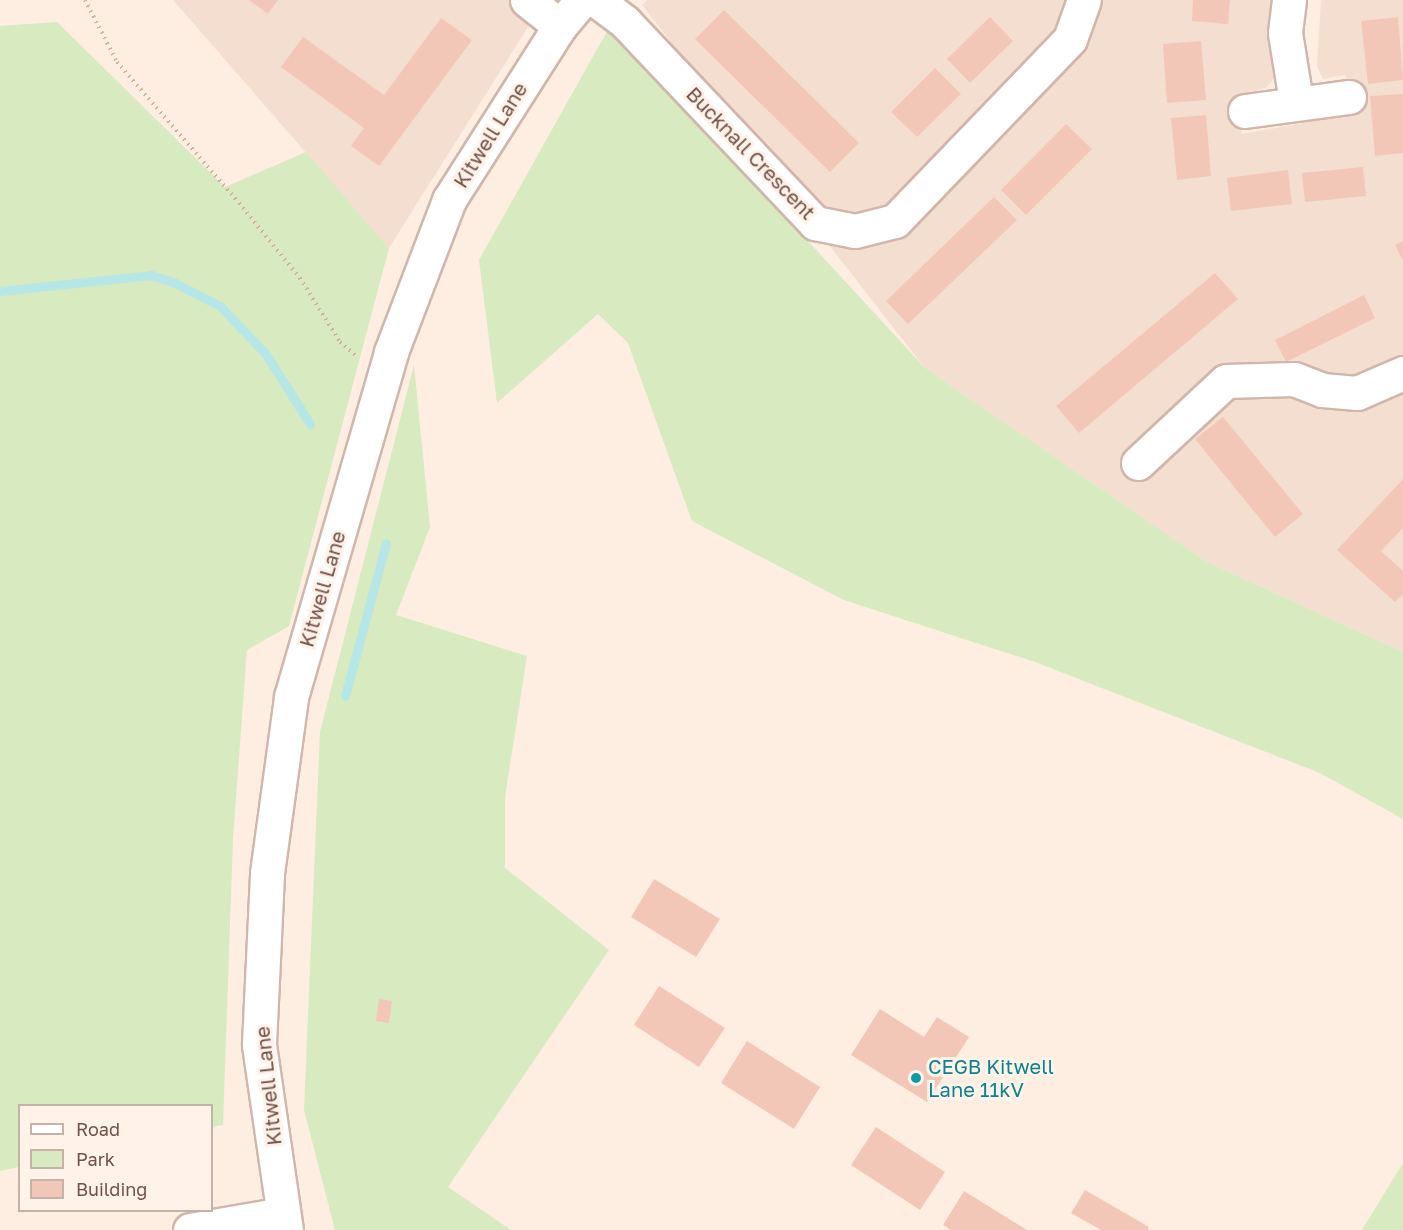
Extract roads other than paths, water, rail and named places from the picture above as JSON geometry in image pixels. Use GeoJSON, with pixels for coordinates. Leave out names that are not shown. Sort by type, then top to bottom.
{"type":"FeatureCollection","features":[{"type":"Feature","properties":{"kind":"street"},"geometry":{"type":"LineString","coordinates":[[527,0],[560,26]]}},
{"type":"Feature","properties":{"kind":"street","name":"Kitwell Lane"},"geometry":{"type":"LineString","coordinates":[[285,1222],[259,1044],[267,873],[291,697],[383,379],[450,200],[560,26],[582,0]]}},
{"type":"Feature","properties":{"kind":"street","name":"Bucknall Crescent"},"geometry":{"type":"LineString","coordinates":[[596,0],[625,21],[815,223],[855,231],[895,221],[1070,39],[1084,0]]}},
{"type":"Feature","properties":{"kind":"street"},"geometry":{"type":"LineString","coordinates":[[1288,0],[1285,33],[1296,101]]}},
{"type":"Feature","properties":{"kind":"street"},"geometry":{"type":"LineString","coordinates":[[1245,111],[1296,101],[1348,97]]}},
{"type":"Feature","properties":{"kind":"street"},"geometry":{"type":"LineString","coordinates":[[1138,463],[1226,381],[1294,379],[1322,390],[1357,393],[1403,373]]}},
{"type":"Feature","properties":{"kind":"street"},"geometry":{"type":"LineString","coordinates":[[190,1230],[285,1222]]}},
{"type":"Feature","properties":{"kind":"waterway"},"geometry":{"type":"LineString","coordinates":[[0,291],[151,275],[175,283],[220,306],[265,353],[310,424]]}},
{"type":"Feature","properties":{"kind":"waterway"},"geometry":{"type":"LineString","coordinates":[[345,696],[386,543]]}},
{"type":"Feature","properties":{"kind":"place","name":"CEGB Kitwell Lane 11kV"},"geometry":{"type":"Point","coordinates":[916,1078]}}]}
